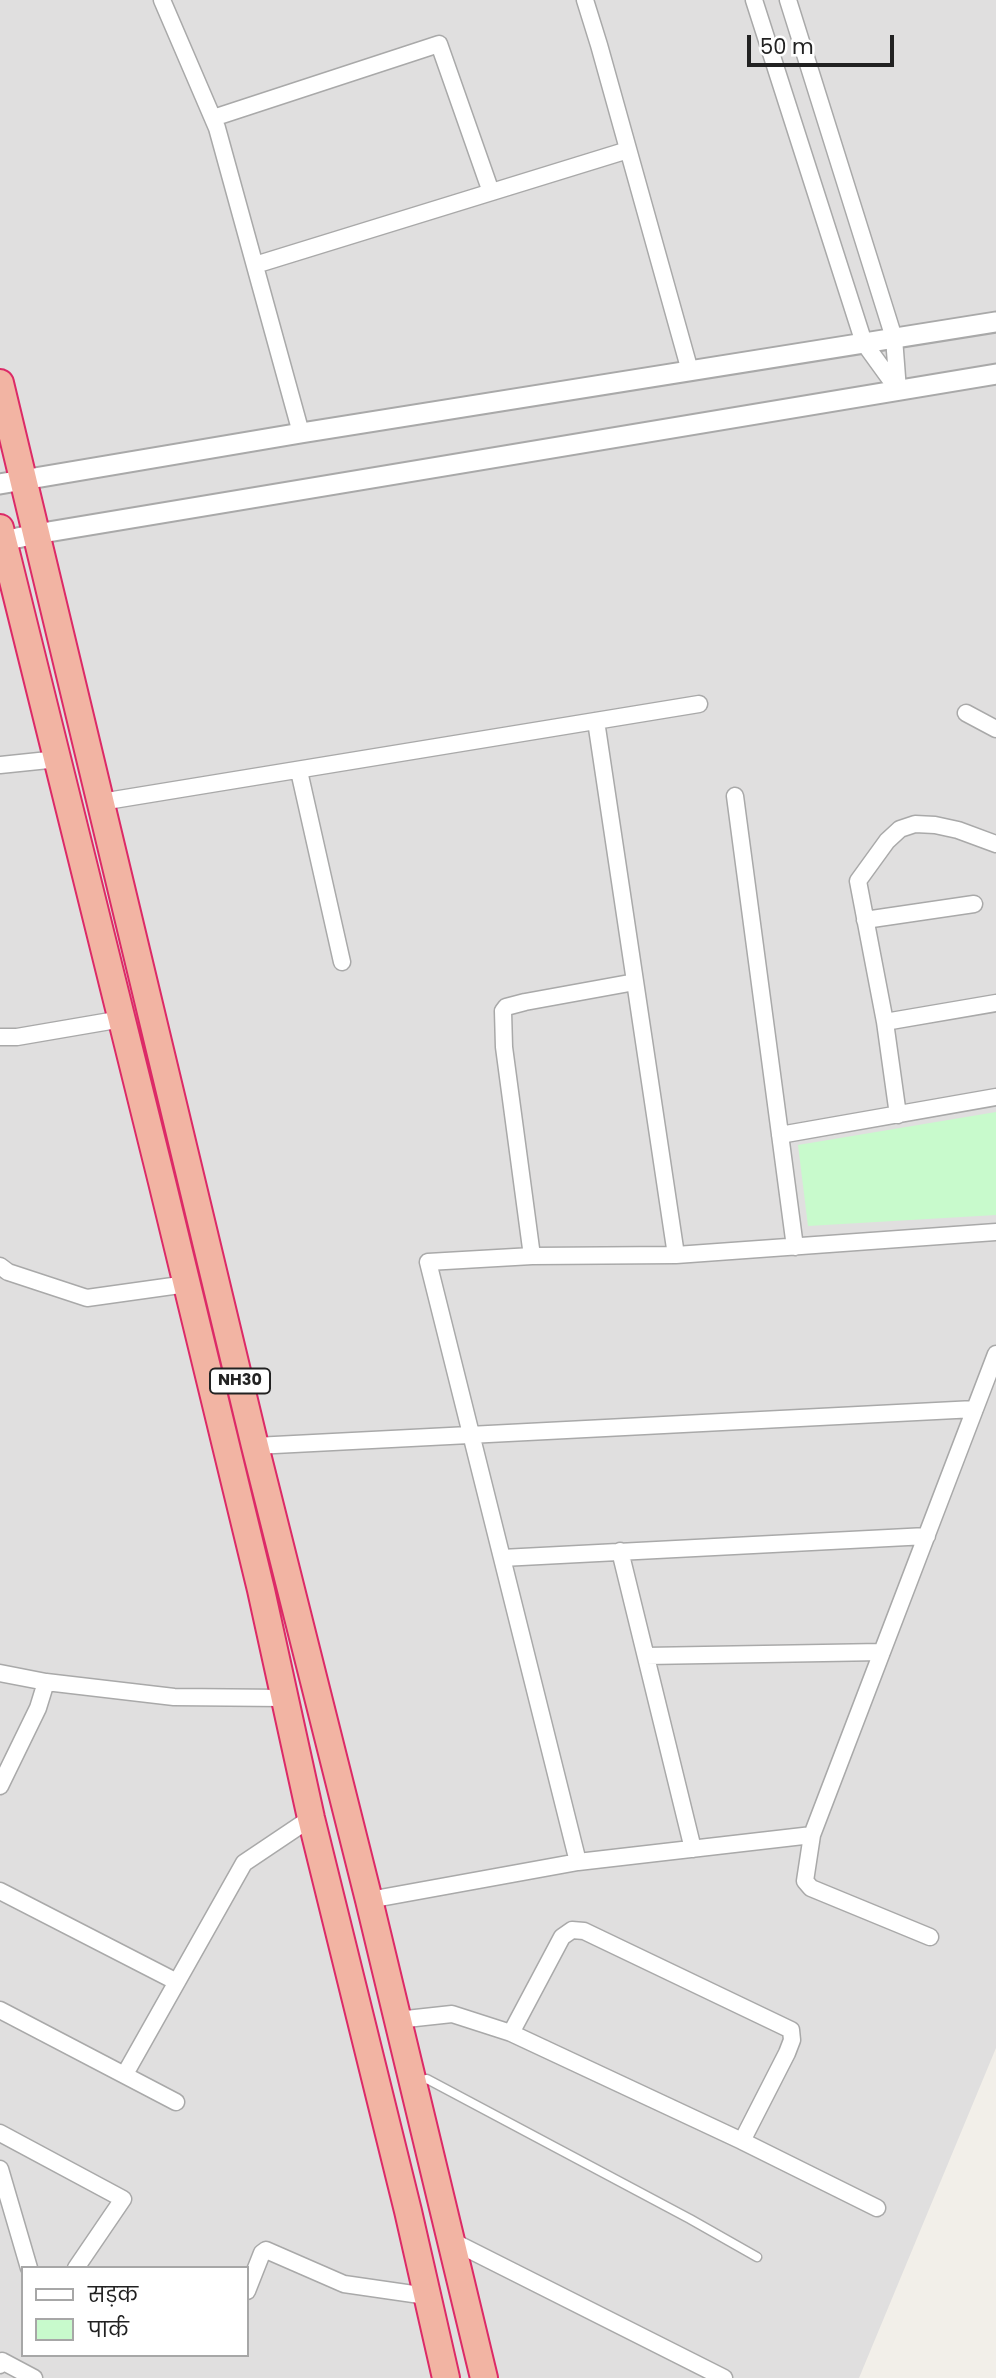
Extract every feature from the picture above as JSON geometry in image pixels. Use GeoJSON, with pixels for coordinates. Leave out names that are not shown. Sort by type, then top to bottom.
{"type":"FeatureCollection","features":[{"type":"Feature","properties":{"kind":"highway","name":"NH30"},"geometry":{"type":"LineString","coordinates":[[0,383],[11,481],[36,534],[255,1446],[369,1900],[484,2378]]}},
{"type":"Feature","properties":{"kind":"highway","name":"NH30"},"geometry":{"type":"LineString","coordinates":[[2,535],[187,1284],[311,1818],[446,2378]]}},
{"type":"Feature","properties":{"kind":"street"},"geometry":{"type":"LineString","coordinates":[[162,0],[213,118],[301,433]]}},
{"type":"Feature","properties":{"kind":"street"},"geometry":{"type":"LineString","coordinates":[[584,0],[690,371]]}},
{"type":"Feature","properties":{"kind":"street"},"geometry":{"type":"LineString","coordinates":[[754,0],[864,343],[898,390]]}},
{"type":"Feature","properties":{"kind":"street"},"geometry":{"type":"LineString","coordinates":[[789,0],[894,338],[898,390]]}},
{"type":"Feature","properties":{"kind":"street"},"geometry":{"type":"LineString","coordinates":[[213,118],[439,44],[491,192]]}},
{"type":"Feature","properties":{"kind":"street"},"geometry":{"type":"LineString","coordinates":[[255,265],[628,150]]}},
{"type":"Feature","properties":{"kind":"street"},"geometry":{"type":"LineString","coordinates":[[11,481],[996,322]]}},
{"type":"Feature","properties":{"kind":"street"},"geometry":{"type":"LineString","coordinates":[[2,535],[36,534],[996,374]]}},
{"type":"Feature","properties":{"kind":"street"},"geometry":{"type":"LineString","coordinates":[[101,802],[699,704]]}},
{"type":"Feature","properties":{"kind":"street"},"geometry":{"type":"LineString","coordinates":[[966,713],[996,729]]}},
{"type":"Feature","properties":{"kind":"street"},"geometry":{"type":"LineString","coordinates":[[596,720],[676,1255]]}},
{"type":"Feature","properties":{"kind":"street"},"geometry":{"type":"LineString","coordinates":[[0,765],[58,759]]}},
{"type":"Feature","properties":{"kind":"street"},"geometry":{"type":"LineString","coordinates":[[299,771],[342,962]]}},
{"type":"Feature","properties":{"kind":"street"},"geometry":{"type":"LineString","coordinates":[[735,796],[795,1247]]}},
{"type":"Feature","properties":{"kind":"street"},"geometry":{"type":"LineString","coordinates":[[898,1115],[885,1022],[858,881],[887,841],[900,829],[915,824],[958,830],[996,844]]}},
{"type":"Feature","properties":{"kind":"street"},"geometry":{"type":"LineString","coordinates":[[865,920],[974,904]]}},
{"type":"Feature","properties":{"kind":"street"},"geometry":{"type":"LineString","coordinates":[[532,1256],[504,1047],[502,1011],[506,1007],[525,1002],[635,982]]}},
{"type":"Feature","properties":{"kind":"street"},"geometry":{"type":"LineString","coordinates":[[885,1022],[996,1003]]}},
{"type":"Feature","properties":{"kind":"street"},"geometry":{"type":"LineString","coordinates":[[0,1038],[18,1038],[122,1019]]}},
{"type":"Feature","properties":{"kind":"street"},"geometry":{"type":"LineString","coordinates":[[780,1135],[996,1097]]}},
{"type":"Feature","properties":{"kind":"street"},"geometry":{"type":"LineString","coordinates":[[578,1862],[428,1262],[532,1256],[676,1255],[996,1232]]}},
{"type":"Feature","properties":{"kind":"street"},"geometry":{"type":"LineString","coordinates":[[0,1266],[8,1272],[87,1298],[187,1284]]}},
{"type":"Feature","properties":{"kind":"street"},"geometry":{"type":"LineString","coordinates":[[930,1937],[811,1888],[805,1881],[812,1835],[996,1354]]}},
{"type":"Feature","properties":{"kind":"street"},"geometry":{"type":"LineString","coordinates":[[255,1446],[975,1409]]}},
{"type":"Feature","properties":{"kind":"street"},"geometry":{"type":"LineString","coordinates":[[502,1558],[927,1536]]}},
{"type":"Feature","properties":{"kind":"street"},"geometry":{"type":"LineString","coordinates":[[620,1552],[693,1849]]}},
{"type":"Feature","properties":{"kind":"street"},"geometry":{"type":"LineString","coordinates":[[646,1656],[882,1652]]}},
{"type":"Feature","properties":{"kind":"street"},"geometry":{"type":"LineString","coordinates":[[0,1673],[46,1682],[174,1697],[285,1698]]}},
{"type":"Feature","properties":{"kind":"street"},"geometry":{"type":"LineString","coordinates":[[0,1786],[38,1708],[46,1682]]}},
{"type":"Feature","properties":{"kind":"street"},"geometry":{"type":"LineString","coordinates":[[125,2074],[244,1863],[311,1818]]}},
{"type":"Feature","properties":{"kind":"street"},"geometry":{"type":"LineString","coordinates":[[369,1900],[578,1862],[812,1835]]}},
{"type":"Feature","properties":{"kind":"street"},"geometry":{"type":"LineString","coordinates":[[0,1891],[177,1982]]}},
{"type":"Feature","properties":{"kind":"street"},"geometry":{"type":"LineString","coordinates":[[511,2033],[562,1937],[572,1930],[584,1931],[791,2030],[792,2040],[787,2053],[742,2141]]}},
{"type":"Feature","properties":{"kind":"street"},"geometry":{"type":"LineString","coordinates":[[0,2010],[176,2102]]}},
{"type":"Feature","properties":{"kind":"street"},"geometry":{"type":"LineString","coordinates":[[397,2020],[452,2014],[511,2033],[742,2141],[877,2208]]}},
{"type":"Feature","properties":{"kind":"street"},"geometry":{"type":"LineString","coordinates":[[0,2133],[123,2199],[77,2266]]}},
{"type":"Feature","properties":{"kind":"street"},"geometry":{"type":"LineString","coordinates":[[0,2169],[28,2266]]}},
{"type":"Feature","properties":{"kind":"street"},"geometry":{"type":"LineString","coordinates":[[450,2240],[724,2378]]}},
{"type":"Feature","properties":{"kind":"street"},"geometry":{"type":"LineString","coordinates":[[248,2288],[262,2253],[266,2250],[344,2284],[427,2296]]}},
{"type":"Feature","properties":{"kind":"street"},"geometry":{"type":"LineString","coordinates":[[0,2365],[2,2361],[34,2378]]}},
{"type":"Feature","properties":{"kind":"lane"},"geometry":{"type":"LineString","coordinates":[[413,2083],[428,2079],[757,2257]]}},
{"type":"Feature","properties":{"kind":"shaded area"},"geometry":{"type":"Polygon","coordinates":[[[0,0],[996,0],[996,2048],[859,2378],[0,2378],[0,0]]]}},
{"type":"Feature","properties":{"kind":"green space"},"geometry":{"type":"Polygon","coordinates":[[[996,1112],[996,1215],[808,1226],[798,1145],[996,1112]]]}}]}
